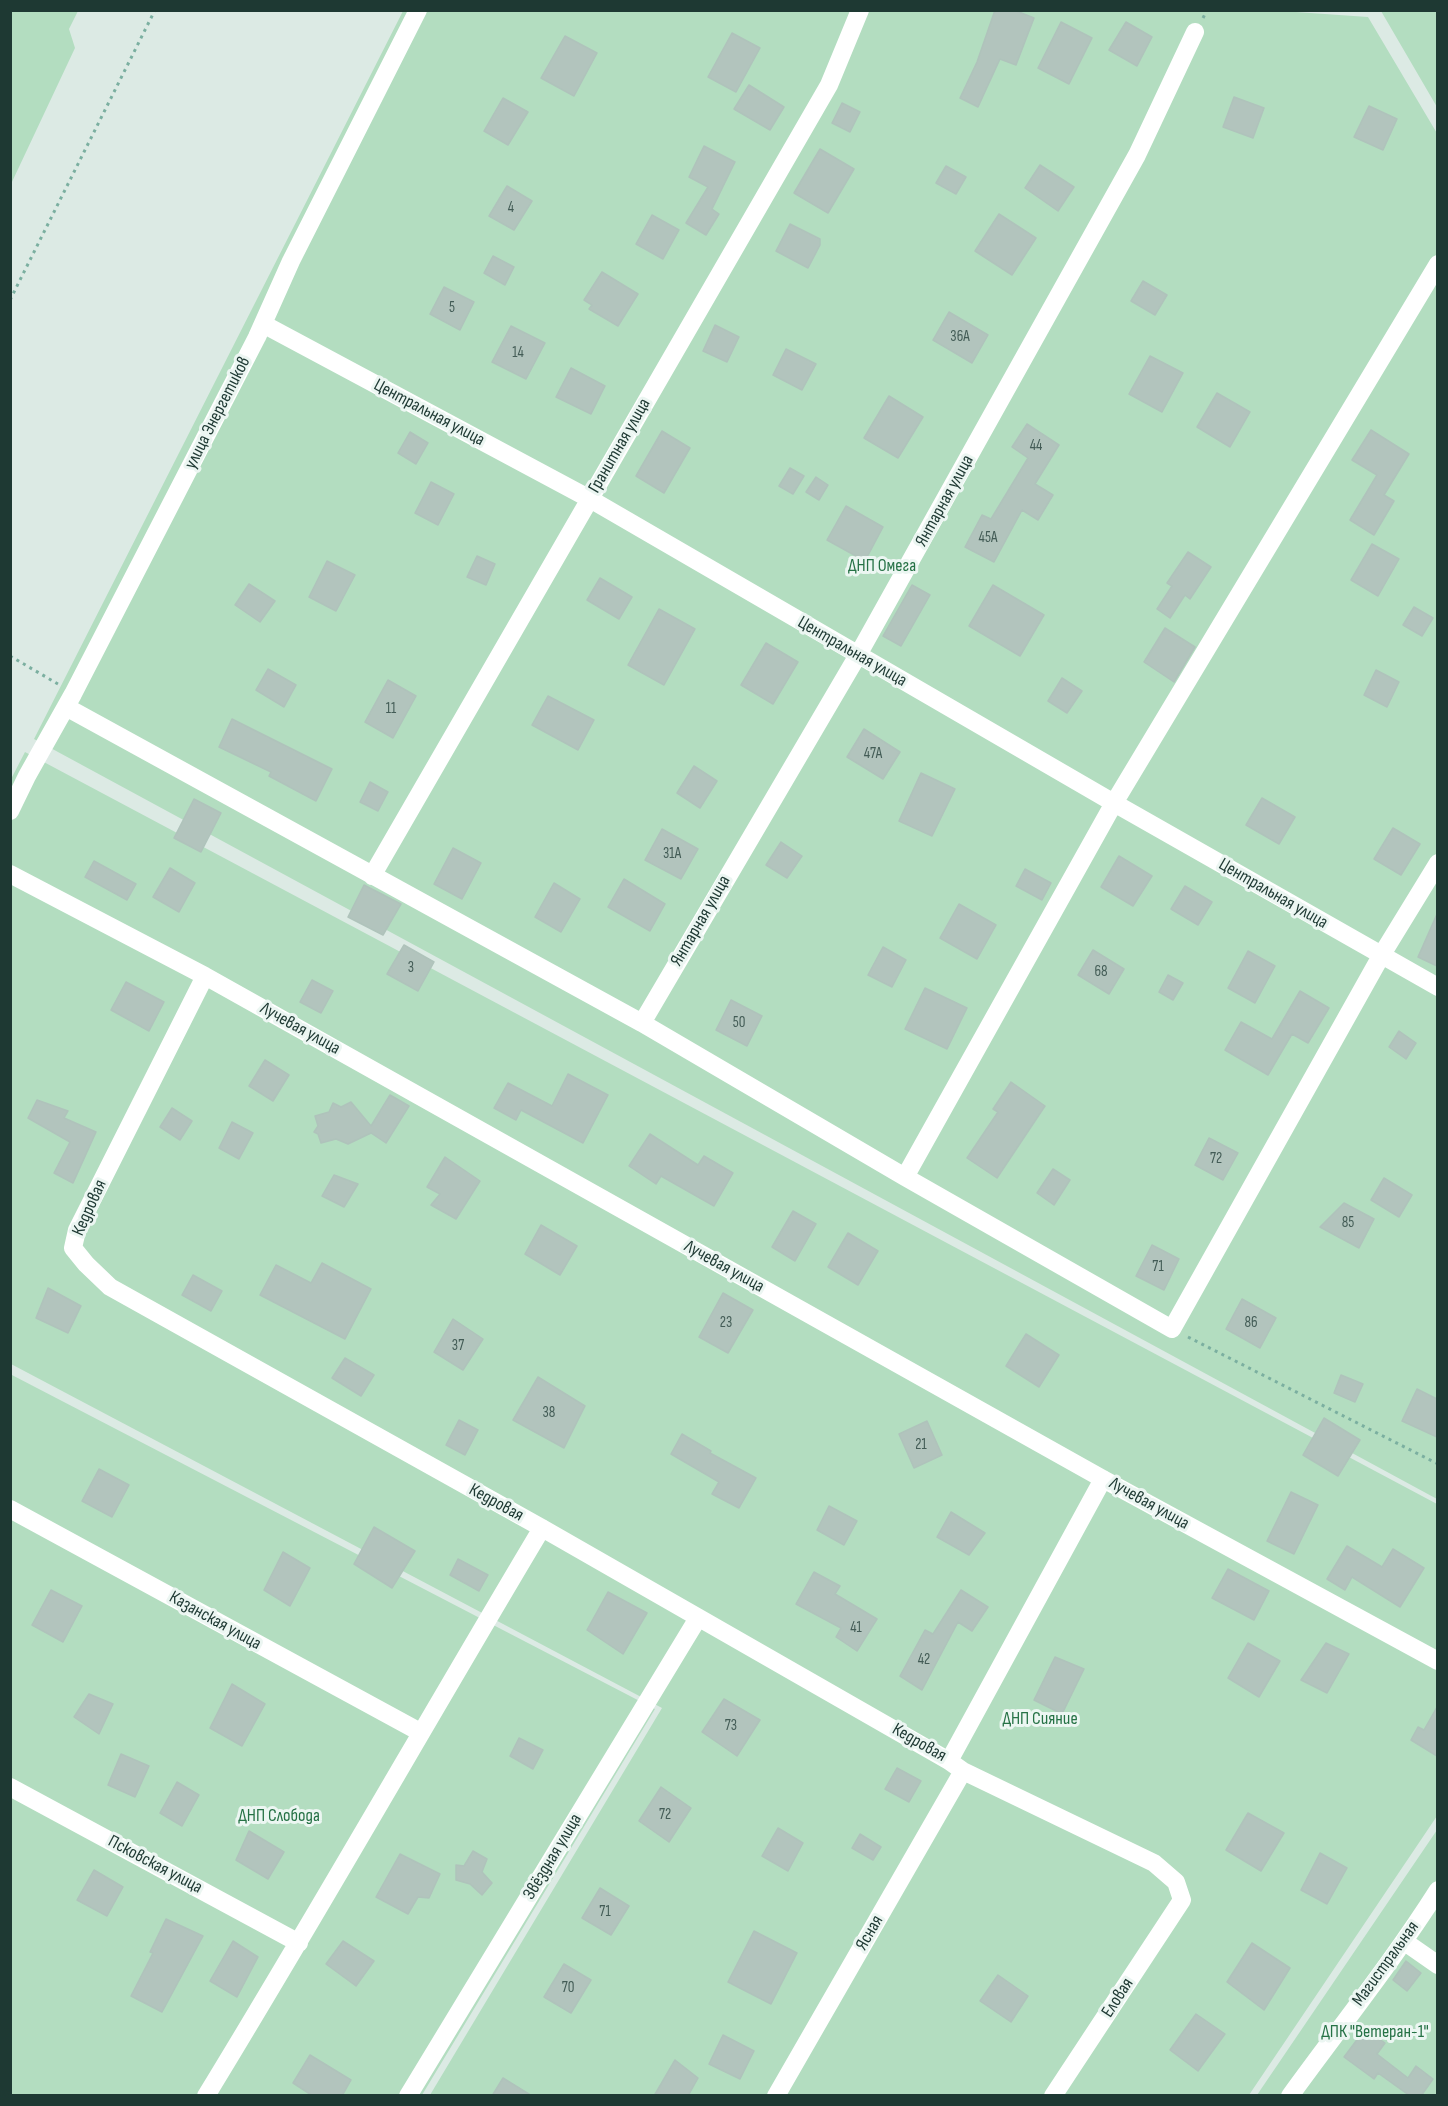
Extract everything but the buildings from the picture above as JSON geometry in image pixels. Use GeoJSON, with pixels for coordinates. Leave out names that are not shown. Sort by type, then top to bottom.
{"type":"FeatureCollection","features":[{"type":"Feature","properties":{"kind":"street","name":"улица Энергетиков"},"geometry":{"type":"LineString","coordinates":[[10,811],[70,700],[263,324],[291,261],[418,10]]}},
{"type":"Feature","properties":{"kind":"street","name":"Гранитная улица"},"geometry":{"type":"LineString","coordinates":[[372,876],[829,85],[860,10]]}},
{"type":"Feature","properties":{"kind":"street","name":"Янтарная улица"},"geometry":{"type":"LineString","coordinates":[[642,1023],[858,655],[1137,155],[1195,32]]}},
{"type":"Feature","properties":{"kind":"street"},"geometry":{"type":"LineString","coordinates":[[905,1177],[1114,803],[1437,264]]}},
{"type":"Feature","properties":{"kind":"street","name":"Центральная улица"},"geometry":{"type":"LineString","coordinates":[[263,324],[590,499],[1114,803],[1437,987]]}},
{"type":"Feature","properties":{"kind":"street"},"geometry":{"type":"LineString","coordinates":[[70,700],[372,876],[642,1023],[905,1177],[1172,1329],[1382,956],[1437,863]]}},
{"type":"Feature","properties":{"kind":"street","name":"Лучевая улица"},"geometry":{"type":"LineString","coordinates":[[10,874],[205,976],[1103,1479],[1437,1661]]}},
{"type":"Feature","properties":{"kind":"street","name":"Кедровая"},"geometry":{"type":"LineString","coordinates":[[205,976],[77,1230],[73,1248],[110,1287],[542,1528],[956,1766],[1154,1863],[1176,1882],[1182,1900]]}},
{"type":"Feature","properties":{"kind":"street","name":"Ясная"},"geometry":{"type":"LineString","coordinates":[[776,2096],[956,1766],[1103,1479]]}},
{"type":"Feature","properties":{"kind":"street","name":"Казанская улица"},"geometry":{"type":"LineString","coordinates":[[10,1509],[420,1732]]}},
{"type":"Feature","properties":{"kind":"street"},"geometry":{"type":"LineString","coordinates":[[206,2096],[299,1943],[420,1732],[542,1528]]}},
{"type":"Feature","properties":{"kind":"street","name":"Звёздная улица"},"geometry":{"type":"LineString","coordinates":[[408,2096],[698,1618]]}},
{"type":"Feature","properties":{"kind":"street","name":"Псковская улица"},"geometry":{"type":"LineString","coordinates":[[10,1787],[299,1943]]}},
{"type":"Feature","properties":{"kind":"street","name":"Магистральная"},"geometry":{"type":"LineString","coordinates":[[1290,2096],[1405,1942],[1437,1890]]}},
{"type":"Feature","properties":{"kind":"street","name":"Еловая"},"geometry":{"type":"LineString","coordinates":[[1053,2096],[1182,1900]]}},
{"type":"Feature","properties":{"kind":"street"},"geometry":{"type":"LineString","coordinates":[[1405,1942],[1437,1965]]}},
{"type":"Feature","properties":{"kind":"path"},"geometry":{"type":"LineString","coordinates":[[10,300],[155,10]]}},
{"type":"Feature","properties":{"kind":"path"},"geometry":{"type":"LineString","coordinates":[[10,656],[70,700]]}},
{"type":"Feature","properties":{"kind":"path"},"geometry":{"type":"LineString","coordinates":[[1172,1329],[1437,1464]]}},
{"type":"Feature","properties":{"kind":"green space"},"geometry":{"type":"Polygon","coordinates":[[[11,10],[78,11],[69,29],[75,48],[11,184],[11,10]]]}},
{"type":"Feature","properties":{"kind":"green space","name":"ДНП Омега"},"geometry":{"type":"Polygon","coordinates":[[[1267,10],[1368,17],[1438,135],[1437,1499],[34,739],[403,11],[1267,10]]]}},
{"type":"Feature","properties":{"kind":"green space"},"geometry":{"type":"Polygon","coordinates":[[[1381,11],[1437,11],[1437,107],[1381,11]]]}},
{"type":"Feature","properties":{"kind":"green space","name":"ДНП Сияние"},"geometry":{"type":"Polygon","coordinates":[[[25,752],[1437,1504],[1437,1816],[1249,2095],[430,2095],[662,1708],[11,1364],[10,781],[25,752]]]}},
{"type":"Feature","properties":{"kind":"green space","name":"ДНП Слобода"},"geometry":{"type":"Polygon","coordinates":[[[10,1374],[655,1709],[422,2095],[11,2095],[10,1374]]]}},
{"type":"Feature","properties":{"kind":"green space","name":"ДПК \"Ветеран-1\""},"geometry":{"type":"Polygon","coordinates":[[[1437,1830],[1437,2095],[1257,2095],[1437,1830]]]}}]}
